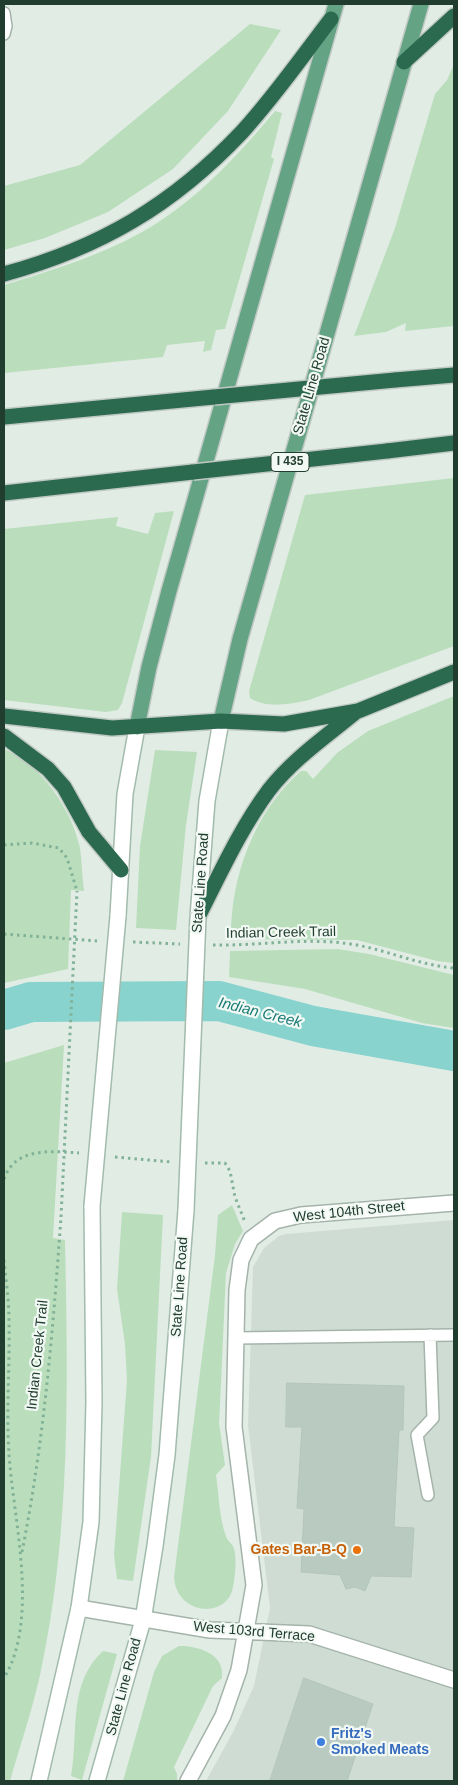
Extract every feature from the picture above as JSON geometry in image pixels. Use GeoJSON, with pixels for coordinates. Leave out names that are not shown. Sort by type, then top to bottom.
{"type":"FeatureCollection","features":[{"type":"Feature","properties":{"kind":"highway"},"geometry":{"type":"LineString","coordinates":[[404,62],[454,16]]}},
{"type":"Feature","properties":{"kind":"highway"},"geometry":{"type":"LineString","coordinates":[[4,274],[78,250],[114,233],[188,183],[215,160],[253,120],[331,19]]}},
{"type":"Feature","properties":{"kind":"highway"},"geometry":{"type":"LineString","coordinates":[[4,417],[454,375]]}},
{"type":"Feature","properties":{"kind":"highway","name":"I 435"},"geometry":{"type":"LineString","coordinates":[[4,493],[454,443]]}},
{"type":"Feature","properties":{"kind":"highway"},"geometry":{"type":"LineString","coordinates":[[4,716],[112,728],[221,721],[284,724],[358,711],[454,672]]}},
{"type":"Feature","properties":{"kind":"highway"},"geometry":{"type":"LineString","coordinates":[[198,916],[248,822],[270,789],[296,761],[358,711]]}},
{"type":"Feature","properties":{"kind":"highway"},"geometry":{"type":"LineString","coordinates":[[4,736],[48,769],[64,787],[89,832],[121,870]]}},
{"type":"Feature","properties":{"kind":"main road"},"geometry":{"type":"LineString","coordinates":[[39,1781],[79,1608],[91,1522],[94,1402],[92,1206],[118,916],[125,794],[149,667],[169,591],[336,4]]}},
{"type":"Feature","properties":{"kind":"main road","name":"State Line Road"},"geometry":{"type":"LineString","coordinates":[[97,1781],[143,1620],[167,1455],[186,1210],[198,916],[207,801],[221,721],[240,639],[421,4]]}},
{"type":"Feature","properties":{"kind":"main road","name":"West 104th Street"},"geometry":{"type":"LineString","coordinates":[[251,1239],[275,1221],[301,1215],[454,1202]]}},
{"type":"Feature","properties":{"kind":"main road"},"geometry":{"type":"LineString","coordinates":[[188,1781],[223,1716],[239,1670],[254,1585],[234,1427],[237,1290],[241,1260],[251,1239]]}},
{"type":"Feature","properties":{"kind":"main road","name":"West 103rd Terrace"},"geometry":{"type":"LineString","coordinates":[[79,1608],[210,1630],[309,1634],[454,1680]]}},
{"type":"Feature","properties":{"kind":"lane"},"geometry":{"type":"LineString","coordinates":[[4,13],[6,26],[4,34]]}},
{"type":"Feature","properties":{"kind":"lane"},"geometry":{"type":"LineString","coordinates":[[236,1338],[454,1335]]}},
{"type":"Feature","properties":{"kind":"lane"},"geometry":{"type":"LineString","coordinates":[[428,1495],[417,1435],[433,1418],[430,1336]]}},
{"type":"Feature","properties":{"kind":"path","name":"Indian Creek Trail"},"geometry":{"type":"LineString","coordinates":[[4,845],[32,843],[59,848],[67,858],[77,891],[61,1217],[52,1347],[36,1480],[20,1558]]}},
{"type":"Feature","properties":{"kind":"path"},"geometry":{"type":"LineString","coordinates":[[4,934],[103,941]]}},
{"type":"Feature","properties":{"kind":"path"},"geometry":{"type":"LineString","coordinates":[[132,942],[190,944]]}},
{"type":"Feature","properties":{"kind":"path","name":"Indian Creek Trail"},"geometry":{"type":"LineString","coordinates":[[209,945],[248,946],[282,942],[340,942],[361,945],[454,968]]}},
{"type":"Feature","properties":{"kind":"path"},"geometry":{"type":"LineString","coordinates":[[4,1179],[6,1172],[20,1158],[47,1150],[86,1154]]}},
{"type":"Feature","properties":{"kind":"path"},"geometry":{"type":"LineString","coordinates":[[106,1156],[175,1162]]}},
{"type":"Feature","properties":{"kind":"path"},"geometry":{"type":"LineString","coordinates":[[195,1163],[225,1162],[230,1171],[235,1197],[251,1239]]}},
{"type":"Feature","properties":{"kind":"path","name":"Indian Creek Trail"},"geometry":{"type":"LineString","coordinates":[[4,1260],[9,1318],[9,1453],[20,1558],[22,1606],[17,1644],[4,1678]]}},
{"type":"Feature","properties":{"kind":"shaded area"},"geometry":{"type":"Polygon","coordinates":[[[454,1220],[454,1781],[206,1781],[233,1732],[254,1686],[270,1608],[248,1425],[253,1267],[264,1248],[279,1236],[286,1234],[454,1220]]]}},
{"type":"Feature","properties":{"kind":"green space"},"geometry":{"type":"Polygon","coordinates":[[[250,24],[281,30],[228,111],[173,169],[108,212],[45,238],[4,250],[4,186],[80,165],[250,24]]]}},
{"type":"Feature","properties":{"kind":"green space"},"geometry":{"type":"Polygon","coordinates":[[[454,64],[454,326],[405,331],[406,323],[386,332],[354,336],[395,228],[435,94],[447,80],[454,64]]]}},
{"type":"Feature","properties":{"kind":"green space"},"geometry":{"type":"Polygon","coordinates":[[[275,111],[282,113],[271,157],[274,159],[225,329],[216,330],[211,350],[203,352],[205,341],[167,345],[163,357],[4,373],[4,285],[97,254],[149,228],[185,203],[201,189],[247,143],[275,111]]]}},
{"type":"Feature","properties":{"kind":"green space"},"geometry":{"type":"Polygon","coordinates":[[[454,478],[454,646],[309,700],[271,705],[250,698],[249,691],[305,495],[454,478]]]}},
{"type":"Feature","properties":{"kind":"green space"},"geometry":{"type":"Polygon","coordinates":[[[174,511],[122,703],[118,710],[106,712],[4,700],[4,529],[118,517],[116,526],[148,534],[155,513],[174,511]]]}},
{"type":"Feature","properties":{"kind":"green space"},"geometry":{"type":"Polygon","coordinates":[[[454,696],[454,963],[437,961],[357,940],[231,939],[235,893],[240,870],[258,826],[284,787],[301,771],[306,771],[313,779],[337,753],[368,731],[454,696]]]}},
{"type":"Feature","properties":{"kind":"green space"},"geometry":{"type":"Polygon","coordinates":[[[4,749],[30,765],[53,790],[62,804],[76,833],[80,848],[84,891],[71,890],[68,969],[4,983],[4,749]]]}},
{"type":"Feature","properties":{"kind":"green space"},"geometry":{"type":"Polygon","coordinates":[[[155,750],[197,752],[186,825],[176,930],[136,928],[140,846],[155,750]]]}},
{"type":"Feature","properties":{"kind":"green space"},"geometry":{"type":"Polygon","coordinates":[[[338,949],[369,954],[454,975],[454,1028],[422,1023],[305,989],[229,977],[230,951],[338,949]]]}},
{"type":"Feature","properties":{"kind":"green space"},"geometry":{"type":"Polygon","coordinates":[[[64,1045],[53,1238],[65,1240],[67,1404],[62,1513],[50,1621],[40,1675],[10,1781],[4,1781],[4,1063],[64,1045]]]}},
{"type":"Feature","properties":{"kind":"green space"},"geometry":{"type":"Polygon","coordinates":[[[232,1205],[243,1231],[235,1244],[226,1273],[219,1423],[225,1465],[216,1475],[224,1529],[233,1547],[236,1563],[233,1587],[229,1598],[222,1605],[202,1609],[192,1606],[183,1599],[177,1590],[174,1577],[215,1255],[218,1215],[232,1205]]]}},
{"type":"Feature","properties":{"kind":"green space"},"geometry":{"type":"Polygon","coordinates":[[[122,1212],[163,1215],[151,1457],[133,1581],[117,1579],[114,1555],[127,1380],[125,1344],[117,1289],[122,1212]]]}},
{"type":"Feature","properties":{"kind":"green space"},"geometry":{"type":"Polygon","coordinates":[[[179,1646],[194,1647],[215,1657],[222,1669],[222,1678],[213,1686],[174,1767],[177,1781],[123,1781],[154,1672],[162,1656],[179,1646]]]}},
{"type":"Feature","properties":{"kind":"green space"},"geometry":{"type":"Polygon","coordinates":[[[103,1651],[117,1654],[82,1780],[71,1776],[76,1709],[84,1678],[92,1664],[103,1651]]]}},
{"type":"Feature","properties":{"kind":"building"},"geometry":{"type":"Polygon","coordinates":[[[287,1383],[404,1386],[403,1430],[399,1430],[394,1527],[414,1528],[411,1577],[371,1576],[365,1591],[355,1587],[346,1589],[340,1575],[301,1572],[304,1509],[297,1508],[302,1427],[286,1427],[287,1383]]]}},
{"type":"Feature","properties":{"kind":"building","name":"Fritz's Smoked Meats"},"geometry":{"type":"Polygon","coordinates":[[[304,1678],[373,1704],[347,1781],[270,1781],[304,1678]]]}},
{"type":"Feature","properties":{"kind":"waterway","name":"Indian Creek"},"geometry":{"type":"LineString","coordinates":[[4,1010],[31,1002],[219,1001],[313,1026],[454,1051]]}},
{"type":"Feature","properties":{"kind":"place","name":"Gates Bar-B-Q"},"geometry":{"type":"Point","coordinates":[357,1550]}},
{"type":"Feature","properties":{"kind":"place","name":"Fritz's Smoked Meats"},"geometry":{"type":"Point","coordinates":[321,1742]}}]}
